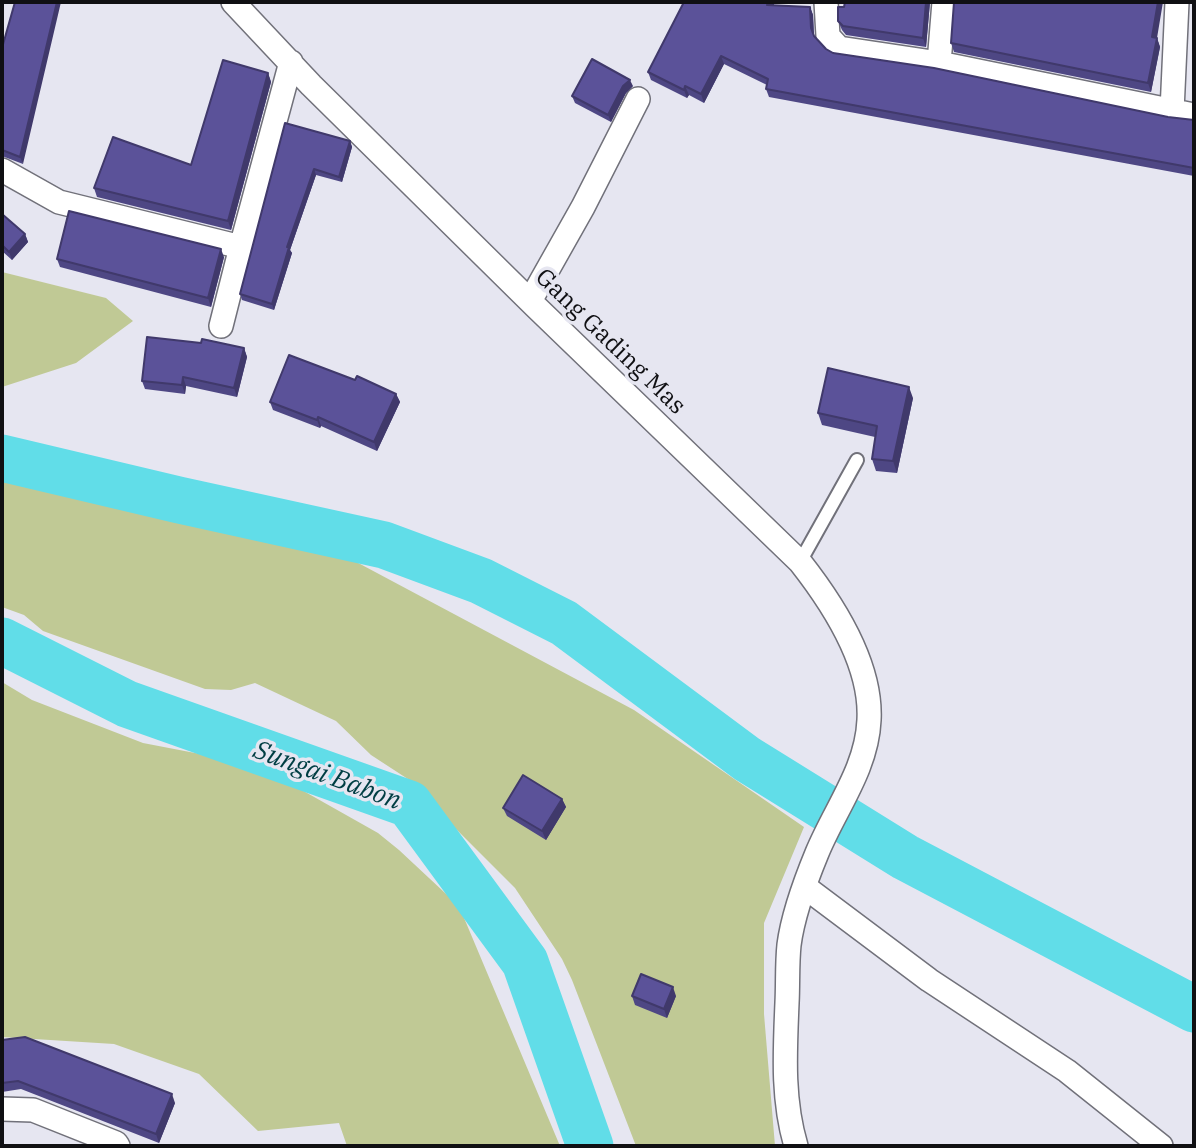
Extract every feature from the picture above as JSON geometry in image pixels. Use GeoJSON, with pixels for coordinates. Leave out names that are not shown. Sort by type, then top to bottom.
{"type":"FeatureCollection","features":[{"type":"Feature","properties":{"kind":"street","name":"Gang Gading Mas"},"geometry":{"type":"LineString","coordinates":[[233,2],[530,301],[800,562],[837,614],[861,672],[870,717],[868,740],[862,761],[817,852],[789,944],[784,1059],[788,1118],[796,1146]]}},
{"type":"Feature","properties":{"kind":"street"},"geometry":{"type":"LineString","coordinates":[[826,2],[828,36],[839,48],[939,63],[1183,113],[1177,2]]}},
{"type":"Feature","properties":{"kind":"street"},"geometry":{"type":"LineString","coordinates":[[939,63],[944,2]]}},
{"type":"Feature","properties":{"kind":"street"},"geometry":{"type":"LineString","coordinates":[[221,326],[291,62]]}},
{"type":"Feature","properties":{"kind":"street"},"geometry":{"type":"LineString","coordinates":[[530,301],[583,207],[638,99]]}},
{"type":"Feature","properties":{"kind":"street"},"geometry":{"type":"LineString","coordinates":[[2,170],[59,202],[241,247]]}},
{"type":"Feature","properties":{"kind":"street"},"geometry":{"type":"LineString","coordinates":[[805,887],[929,980],[1067,1071],[1161,1146]]}},
{"type":"Feature","properties":{"kind":"street"},"geometry":{"type":"LineString","coordinates":[[2,1109],[33,1110],[118,1146]]}},
{"type":"Feature","properties":{"kind":"lane"},"geometry":{"type":"LineString","coordinates":[[800,562],[857,460]]}},
{"type":"Feature","properties":{"kind":"green space"},"geometry":{"type":"Polygon","coordinates":[[[2,272],[106,298],[133,321],[76,363],[2,387],[2,272]]]}},
{"type":"Feature","properties":{"kind":"green space"},"geometry":{"type":"Polygon","coordinates":[[[2,476],[82,500],[347,557],[634,710],[804,827],[764,923],[764,1014],[775,1146],[636,1146],[572,980],[562,959],[515,888],[429,802],[414,783],[371,755],[336,721],[255,683],[231,690],[205,689],[43,631],[24,615],[2,607],[2,476]]]}},
{"type":"Feature","properties":{"kind":"green space"},"geometry":{"type":"Polygon","coordinates":[[[2,682],[32,700],[143,743],[195,753],[245,758],[378,833],[399,850],[459,906],[560,1146],[347,1146],[339,1123],[258,1131],[199,1074],[114,1044],[2,1037],[2,682]]]}},
{"type":"Feature","properties":{"kind":"building"},"geometry":{"type":"Polygon","coordinates":[[[15,2],[57,2],[20,157],[2,150],[2,48],[15,2]]]}},
{"type":"Feature","properties":{"kind":"building"},"geometry":{"type":"Polygon","coordinates":[[[684,2],[768,2],[767,5],[810,7],[814,36],[833,53],[934,68],[1168,117],[1194,120],[1194,168],[766,89],[768,79],[721,56],[701,94],[685,86],[684,90],[648,72],[684,2]]]}},
{"type":"Feature","properties":{"kind":"building"},"geometry":{"type":"Polygon","coordinates":[[[845,2],[926,2],[923,38],[843,26],[838,21],[838,7],[844,7],[845,2]]]}},
{"type":"Feature","properties":{"kind":"building"},"geometry":{"type":"Polygon","coordinates":[[[954,2],[1158,2],[1152,37],[1157,38],[1148,83],[951,43],[954,2]]]}},
{"type":"Feature","properties":{"kind":"building"},"geometry":{"type":"Polygon","coordinates":[[[592,59],[630,80],[623,86],[608,115],[572,96],[592,59]]]}},
{"type":"Feature","properties":{"kind":"building"},"geometry":{"type":"Polygon","coordinates":[[[223,60],[268,73],[228,221],[94,188],[113,137],[191,165],[223,60]]]}},
{"type":"Feature","properties":{"kind":"building"},"geometry":{"type":"Polygon","coordinates":[[[285,123],[350,141],[339,177],[314,169],[287,247],[272,304],[240,294],[285,123]]]}},
{"type":"Feature","properties":{"kind":"building"},"geometry":{"type":"Polygon","coordinates":[[[69,211],[221,249],[208,298],[57,259],[69,211]]]}},
{"type":"Feature","properties":{"kind":"building"},"geometry":{"type":"Polygon","coordinates":[[[2,214],[25,234],[9,252],[2,245],[2,214]]]}},
{"type":"Feature","properties":{"kind":"building"},"geometry":{"type":"Polygon","coordinates":[[[147,337],[201,343],[202,339],[244,348],[234,388],[183,377],[182,385],[142,381],[147,337]]]}},
{"type":"Feature","properties":{"kind":"building"},"geometry":{"type":"Polygon","coordinates":[[[289,355],[355,380],[357,376],[396,394],[374,442],[318,417],[317,420],[270,402],[289,355]]]}},
{"type":"Feature","properties":{"kind":"building"},"geometry":{"type":"Polygon","coordinates":[[[828,368],[909,387],[893,461],[872,459],[877,426],[818,413],[828,368]]]}},
{"type":"Feature","properties":{"kind":"building"},"geometry":{"type":"Polygon","coordinates":[[[523,775],[562,799],[542,831],[503,808],[523,775]]]}},
{"type":"Feature","properties":{"kind":"building"},"geometry":{"type":"Polygon","coordinates":[[[641,974],[673,987],[664,1009],[632,996],[641,974]]]}},
{"type":"Feature","properties":{"kind":"building"},"geometry":{"type":"Polygon","coordinates":[[[25,1037],[172,1094],[156,1134],[18,1081],[2,1083],[2,1040],[25,1037]]]}},
{"type":"Feature","properties":{"kind":"waterway"},"geometry":{"type":"LineString","coordinates":[[2,458],[384,545],[481,581],[564,623],[747,759],[905,857],[1194,1009]]}},
{"type":"Feature","properties":{"kind":"waterway","name":"Sungai Babon"},"geometry":{"type":"LineString","coordinates":[[2,641],[127,704],[409,804],[525,962],[590,1146]]}}]}
